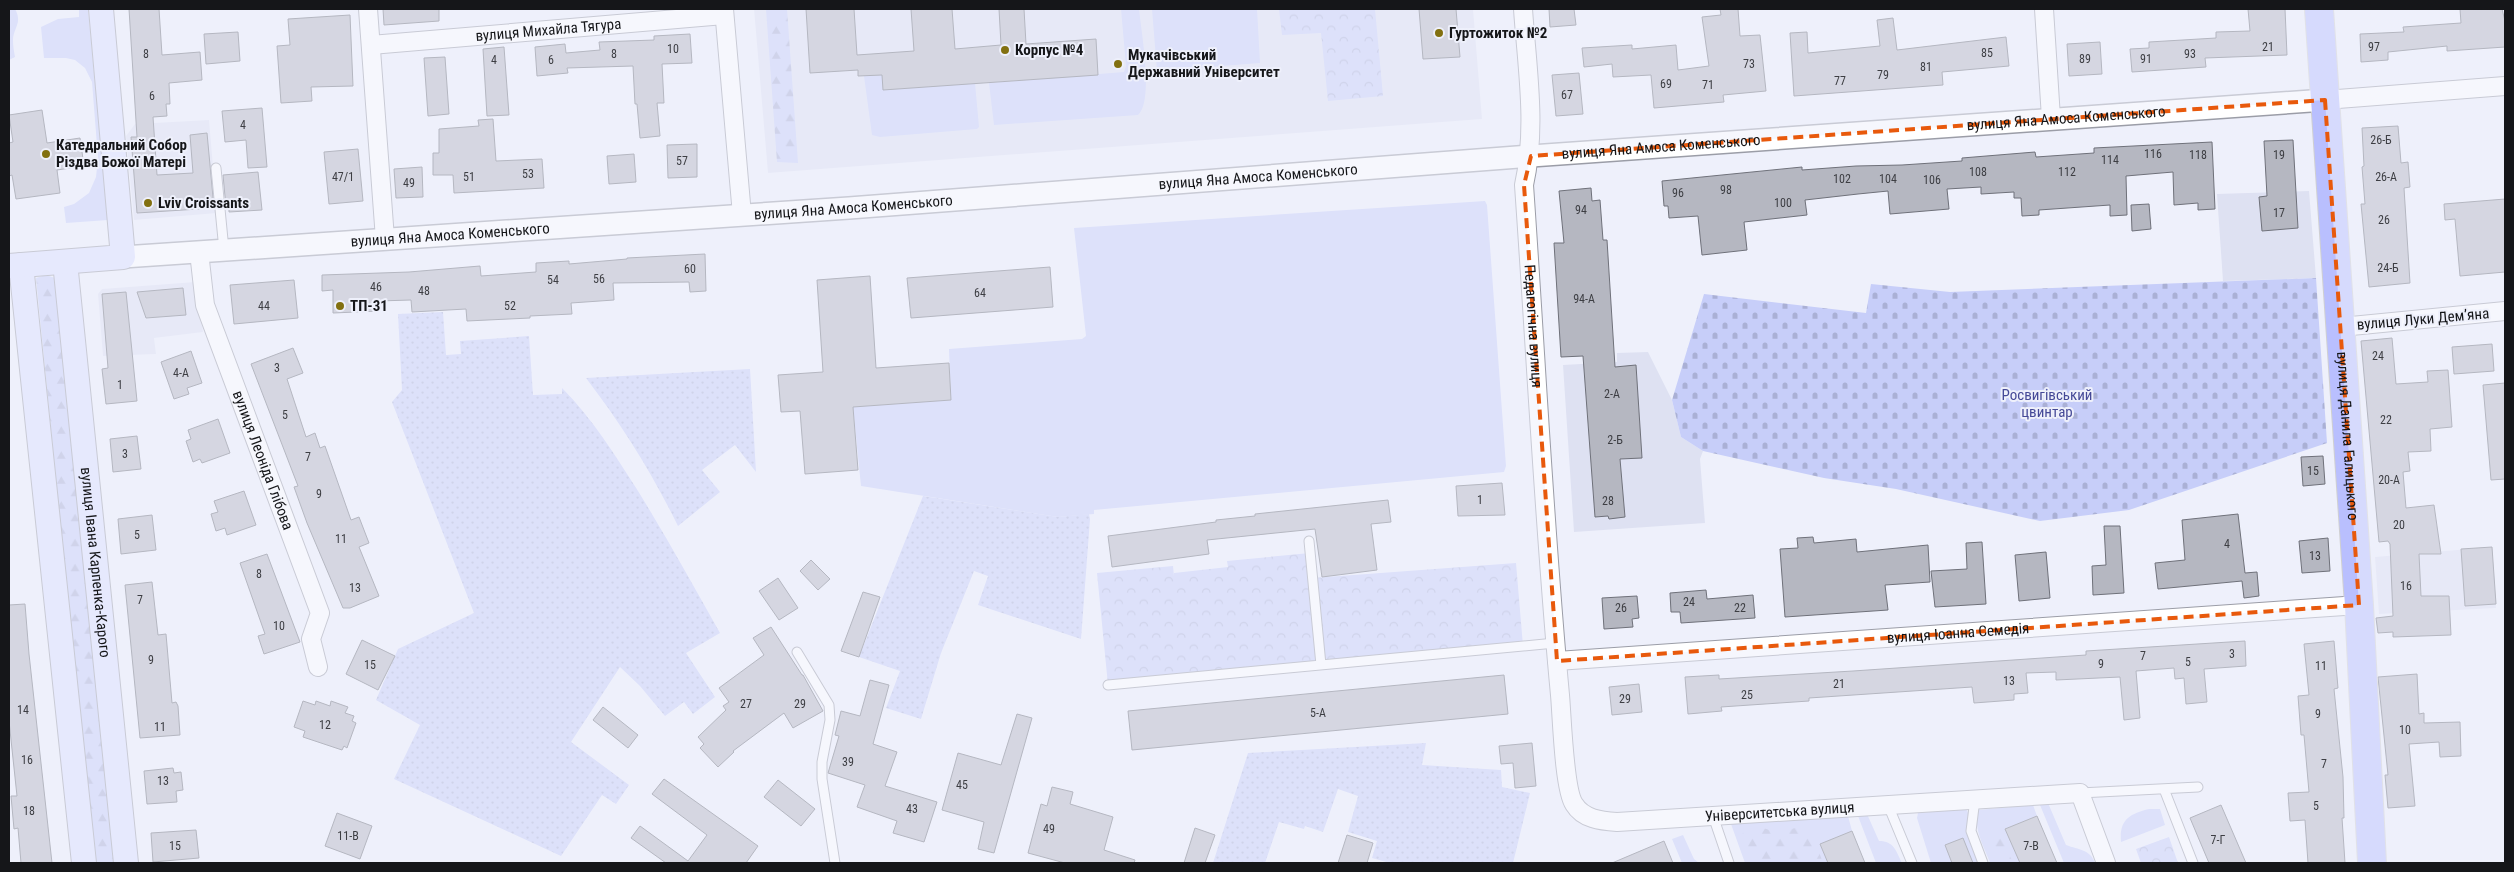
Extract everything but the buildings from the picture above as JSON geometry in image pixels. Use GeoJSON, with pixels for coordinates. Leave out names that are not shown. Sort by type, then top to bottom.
{"type":"FeatureCollection","features":[{"type":"Feature","properties":{"kind":"main road"},"geometry":{"type":"LineString","coordinates":[[101,9],[124,257]]}},
{"type":"Feature","properties":{"kind":"main road","name":"вулиця Данила Галицького"},"geometry":{"type":"LineString","coordinates":[[2319,9],[2359,605],[2372,863]]}},
{"type":"Feature","properties":{"kind":"main road","name":"вулиця Яна Амоса Коменського"},"geometry":{"type":"LineString","coordinates":[[15,265],[124,257]]}},
{"type":"Feature","properties":{"kind":"main road","name":"вулиця Івана Карпенка-Карого"},"geometry":{"type":"LineString","coordinates":[[65,262],[126,863]]}},
{"type":"Feature","properties":{"kind":"main road"},"geometry":{"type":"LineString","coordinates":[[15,265],[84,863]]}},
{"type":"Feature","properties":{"kind":"street"},"geometry":{"type":"LineString","coordinates":[[368,9],[385,238]]}},
{"type":"Feature","properties":{"kind":"street","name":"Педагогічна вулиця"},"geometry":{"type":"LineString","coordinates":[[1523,9],[1532,123],[1531,156],[1524,185],[1556,652]]}},
{"type":"Feature","properties":{"kind":"street"},"geometry":{"type":"LineString","coordinates":[[2044,9],[2051,118]]}},
{"type":"Feature","properties":{"kind":"street"},"geometry":{"type":"LineString","coordinates":[[724,12],[742,214]]}},
{"type":"Feature","properties":{"kind":"street","name":"вулиця Михайла Тягура"},"geometry":{"type":"LineString","coordinates":[[371,45],[724,12]]}},
{"type":"Feature","properties":{"kind":"street","name":"вулиця Яна Амоса Коменського"},"geometry":{"type":"LineString","coordinates":[[124,257],[2505,86]]}},
{"type":"Feature","properties":{"kind":"street","name":"вулиця Леоніда Глібова"},"geometry":{"type":"LineString","coordinates":[[199,252],[206,306],[320,613],[311,639],[318,667]]}},
{"type":"Feature","properties":{"kind":"street","name":"вулиця Луки Демʼяна"},"geometry":{"type":"LineString","coordinates":[[2340,327],[2505,311]]}},
{"type":"Feature","properties":{"kind":"street","name":"вулиця Іоанна Семедія"},"geometry":{"type":"LineString","coordinates":[[1556,652],[2359,605]]}},
{"type":"Feature","properties":{"kind":"street","name":"Університетська вулиця"},"geometry":{"type":"LineString","coordinates":[[1556,652],[1568,784],[1573,804],[1584,815],[1600,821],[1617,822],[2080,793]]}},
{"type":"Feature","properties":{"kind":"street"},"geometry":{"type":"LineString","coordinates":[[2080,793],[2106,863]]}},
{"type":"Feature","properties":{"kind":"lane"},"geometry":{"type":"LineString","coordinates":[[216,168],[224,250]]}},
{"type":"Feature","properties":{"kind":"lane"},"geometry":{"type":"LineString","coordinates":[[1309,541],[1321,665]]}},
{"type":"Feature","properties":{"kind":"lane"},"geometry":{"type":"LineString","coordinates":[[797,652],[828,705],[830,720],[822,762],[822,779],[835,863]]}},
{"type":"Feature","properties":{"kind":"lane"},"geometry":{"type":"LineString","coordinates":[[1108,685],[1321,665],[1556,652]]}},
{"type":"Feature","properties":{"kind":"lane"},"geometry":{"type":"LineString","coordinates":[[2080,793],[2198,787]]}},
{"type":"Feature","properties":{"kind":"lane"},"geometry":{"type":"LineString","coordinates":[[2164,789],[2193,863]]}},
{"type":"Feature","properties":{"kind":"lane"},"geometry":{"type":"LineString","coordinates":[[1975,799],[1972,831],[1983,863]]}},
{"type":"Feature","properties":{"kind":"lane"},"geometry":{"type":"LineString","coordinates":[[1888,805],[1912,863]]}},
{"type":"Feature","properties":{"kind":"lane"},"geometry":{"type":"LineString","coordinates":[[1713,816],[1729,863]]}},
{"type":"Feature","properties":{"kind":"highlighted area"},"geometry":{"type":"Polygon","coordinates":[[[2325,100],[2359,605],[1557,661],[1524,185],[1531,156],[2325,100]]]}},
{"type":"Feature","properties":{"kind":"shaded area","name":"Мукачівський Державний Університет"},"geometry":{"type":"Polygon","coordinates":[[[754,9],[1473,9],[1482,119],[768,173],[754,9]]]}},
{"type":"Feature","properties":{"kind":"shaded area"},"geometry":{"type":"Polygon","coordinates":[[[209,120],[217,213],[134,220],[126,136],[135,124],[209,120]]]}},
{"type":"Feature","properties":{"kind":"shaded area"},"geometry":{"type":"Polygon","coordinates":[[[2309,191],[2316,278],[2223,281],[2217,194],[2309,191]]]}},
{"type":"Feature","properties":{"kind":"shaded area"},"geometry":{"type":"Polygon","coordinates":[[[195,282],[203,332],[154,338],[156,354],[103,356],[98,294],[102,289],[195,282]]]}},
{"type":"Feature","properties":{"kind":"shaded area"},"geometry":{"type":"Polygon","coordinates":[[[1648,352],[1672,400],[1681,437],[1703,451],[1700,459],[1705,523],[1574,532],[1563,365],[1617,362],[1617,353],[1648,352]]]}},
{"type":"Feature","properties":{"kind":"shaded area"},"geometry":{"type":"Polygon","coordinates":[[[2492,547],[2496,608],[2379,614],[2375,557],[2492,547]]]}},
{"type":"Feature","properties":{"kind":"green space"},"geometry":{"type":"Polygon","coordinates":[[[9,9],[15,9],[18,22],[13,36],[15,57],[9,60],[9,9]]]}},
{"type":"Feature","properties":{"kind":"green space"},"geometry":{"type":"Polygon","coordinates":[[[79,9],[88,9],[108,220],[66,223],[64,207],[74,204],[89,193],[96,177],[98,158],[92,82],[85,68],[75,60],[44,58],[41,27],[58,19],[79,17],[79,9]]]}},
{"type":"Feature","properties":{"kind":"green space"},"geometry":{"type":"Polygon","coordinates":[[[766,9],[787,9],[798,163],[777,162],[766,9]]]}},
{"type":"Feature","properties":{"kind":"green space"},"geometry":{"type":"Polygon","coordinates":[[[1121,9],[1139,9],[1146,81],[1143,107],[1138,115],[994,125],[989,83],[1124,72],[1126,66],[1121,9]]]}},
{"type":"Feature","properties":{"kind":"green space"},"geometry":{"type":"Polygon","coordinates":[[[1152,9],[1257,9],[1260,63],[1157,71],[1152,9]]]}},
{"type":"Feature","properties":{"kind":"green space"},"geometry":{"type":"Polygon","coordinates":[[[1279,9],[1375,9],[1383,96],[1328,101],[1321,33],[1282,35],[1279,9]]]}},
{"type":"Feature","properties":{"kind":"green space"},"geometry":{"type":"Polygon","coordinates":[[[882,75],[883,90],[975,83],[979,127],[977,129],[880,137],[872,135],[864,76],[882,75]]]}},
{"type":"Feature","properties":{"kind":"green space"},"geometry":{"type":"Polygon","coordinates":[[[1485,201],[1487,205],[1506,466],[1504,472],[1094,510],[1094,514],[1058,517],[861,486],[853,407],[951,400],[949,349],[1082,339],[1086,336],[1074,228],[1485,201]]]}},
{"type":"Feature","properties":{"kind":"green space"},"geometry":{"type":"Polygon","coordinates":[[[46,275],[55,278],[114,863],[94,863],[36,278],[46,275]]]}},
{"type":"Feature","properties":{"kind":"green space","name":"Росвигівський цвинтар"},"geometry":{"type":"Polygon","coordinates":[[[2316,278],[2327,443],[2129,510],[2040,521],[1896,489],[1824,478],[1703,451],[1681,437],[1672,400],[1704,294],[1866,313],[1871,284],[1950,292],[2316,278]]]}},
{"type":"Feature","properties":{"kind":"green space"},"geometry":{"type":"Polygon","coordinates":[[[443,312],[446,355],[461,354],[460,341],[529,336],[533,395],[562,394],[562,388],[603,437],[670,544],[720,633],[686,653],[715,697],[693,714],[684,702],[665,716],[640,686],[620,667],[571,742],[629,785],[616,804],[602,795],[561,856],[394,779],[420,725],[376,700],[398,649],[474,613],[392,402],[402,390],[398,314],[443,312]]]}},
{"type":"Feature","properties":{"kind":"green space"},"geometry":{"type":"Polygon","coordinates":[[[750,369],[756,472],[735,445],[702,470],[720,492],[678,526],[636,450],[586,378],[750,369]]]}},
{"type":"Feature","properties":{"kind":"green space"},"geometry":{"type":"Polygon","coordinates":[[[923,496],[1058,517],[1089,514],[1090,519],[1081,639],[978,605],[988,576],[974,571],[941,653],[921,719],[886,708],[900,671],[859,657],[923,496]]]}},
{"type":"Feature","properties":{"kind":"green space"},"geometry":{"type":"Polygon","coordinates":[[[1310,553],[1313,578],[1516,563],[1523,646],[1108,685],[1097,573],[1173,566],[1174,576],[1174,573],[1228,567],[1227,561],[1310,553]]]}},
{"type":"Feature","properties":{"kind":"green space"},"geometry":{"type":"Polygon","coordinates":[[[1426,743],[1422,765],[1501,770],[1502,787],[1530,793],[1513,863],[1390,863],[1372,858],[1377,841],[1348,832],[1358,796],[1338,789],[1323,832],[1305,826],[1304,829],[1279,822],[1265,863],[1213,863],[1248,753],[1426,743]]]}},
{"type":"Feature","properties":{"kind":"green space"},"geometry":{"type":"Polygon","coordinates":[[[2048,803],[2066,845],[2087,852],[2095,863],[2064,863],[2040,805],[2048,803]]]}},
{"type":"Feature","properties":{"kind":"green space"},"geometry":{"type":"Polygon","coordinates":[[[2033,805],[2037,816],[2005,829],[2020,863],[1990,863],[1978,831],[1978,810],[2033,805]]]}},
{"type":"Feature","properties":{"kind":"green space"},"geometry":{"type":"Polygon","coordinates":[[[1966,809],[1969,820],[1966,831],[1978,863],[1931,863],[1917,818],[1918,813],[1966,809]]]}},
{"type":"Feature","properties":{"kind":"green space"},"geometry":{"type":"Polygon","coordinates":[[[2149,809],[2160,809],[2165,825],[2121,842],[2122,828],[2127,819],[2136,813],[2149,809]]]}},
{"type":"Feature","properties":{"kind":"green space"},"geometry":{"type":"Polygon","coordinates":[[[1867,814],[1879,841],[1884,841],[1891,845],[1902,863],[1876,863],[1858,816],[1867,814]]]}},
{"type":"Feature","properties":{"kind":"green space"},"geometry":{"type":"Polygon","coordinates":[[[1848,816],[1852,831],[1820,844],[1828,863],[1745,863],[1731,824],[1848,816]]]}},
{"type":"Feature","properties":{"kind":"green space"},"geometry":{"type":"Polygon","coordinates":[[[1756,826],[1783,834],[1791,829],[1799,828],[1805,830],[1818,848],[1823,863],[1752,863],[1740,839],[1745,829],[1756,826]]]}},
{"type":"Feature","properties":{"kind":"green space"},"geometry":{"type":"Polygon","coordinates":[[[2000,833],[2013,863],[1997,863],[1989,844],[1992,834],[2000,833]]]}},
{"type":"Feature","properties":{"kind":"green space"},"geometry":{"type":"Polygon","coordinates":[[[1683,835],[1694,859],[1699,863],[1682,863],[1672,839],[1683,835]]]}},
{"type":"Feature","properties":{"kind":"green space"},"geometry":{"type":"Polygon","coordinates":[[[2169,837],[2178,863],[2141,863],[2136,849],[2169,837]]]}},
{"type":"Feature","properties":{"kind":"place","name":"Гуртожиток №2"},"geometry":{"type":"Point","coordinates":[1439,33]}},
{"type":"Feature","properties":{"kind":"place","name":"Корпус №4"},"geometry":{"type":"Point","coordinates":[1005,50]}},
{"type":"Feature","properties":{"kind":"place","name":"Мукачівський Державний Університет"},"geometry":{"type":"Point","coordinates":[1118,64]}},
{"type":"Feature","properties":{"kind":"place","name":"Катедральний Собор Різдва Божої Матері"},"geometry":{"type":"Point","coordinates":[46,154]}},
{"type":"Feature","properties":{"kind":"place","name":"Lviv Croissants"},"geometry":{"type":"Point","coordinates":[148,203]}},
{"type":"Feature","properties":{"kind":"place","name":"ТП-31"},"geometry":{"type":"Point","coordinates":[340,306]}}]}
